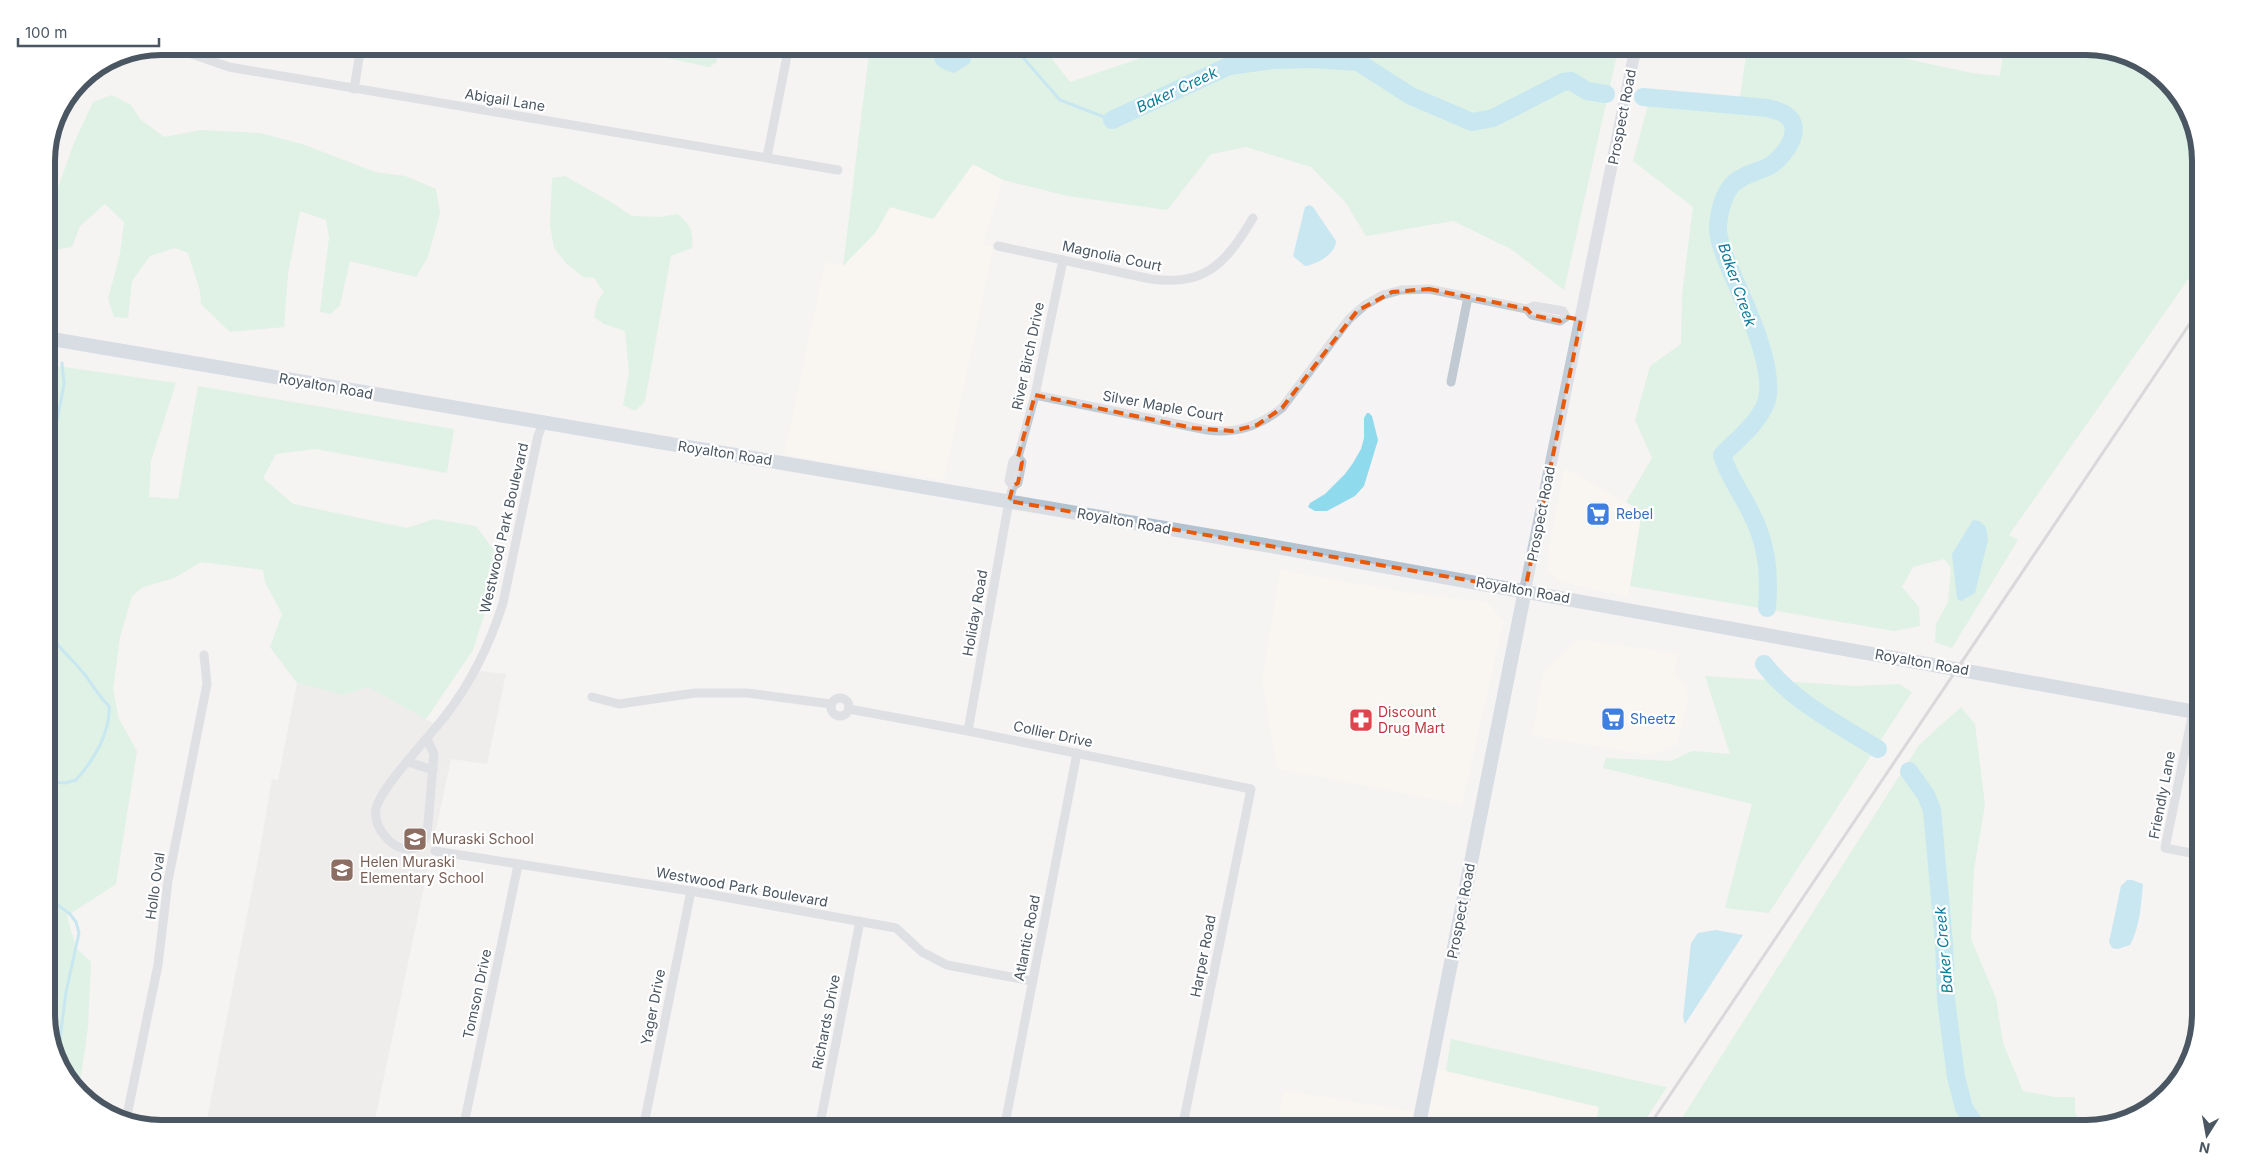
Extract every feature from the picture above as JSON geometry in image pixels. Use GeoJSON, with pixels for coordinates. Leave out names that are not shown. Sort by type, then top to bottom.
{"type":"FeatureCollection","features":[{"type":"Feature","properties":{"kind":"main road","name":"Royalton Road"},"geometry":{"type":"LineString","coordinates":[[55,340],[1525,590],[2192,711]]}},
{"type":"Feature","properties":{"kind":"main road","name":"Prospect Road"},"geometry":{"type":"LineString","coordinates":[[1420,1120],[1525,590]]}},
{"type":"Feature","properties":{"kind":"street","name":"Abigail Lane"},"geometry":{"type":"LineString","coordinates":[[195,55],[229,67],[838,170]]}},
{"type":"Feature","properties":{"kind":"street"},"geometry":{"type":"LineString","coordinates":[[354,89],[360,55]]}},
{"type":"Feature","properties":{"kind":"street"},"geometry":{"type":"LineString","coordinates":[[767,157],[787,55]]}},
{"type":"Feature","properties":{"kind":"street","name":"Prospect Road"},"geometry":{"type":"LineString","coordinates":[[1525,590],[1634,55]]}},
{"type":"Feature","properties":{"kind":"street","name":"Magnolia Court"},"geometry":{"type":"LineString","coordinates":[[998,246],[1151,279],[1163,281],[1186,279],[1199,275],[1223,261],[1230,254],[1253,218]]}},
{"type":"Feature","properties":{"kind":"street","name":"River Birch Drive"},"geometry":{"type":"LineString","coordinates":[[1009,501],[1013,486],[1018,483],[1022,462],[1018,457],[1035,395],[1063,260]]}},
{"type":"Feature","properties":{"kind":"street","name":"Silver Maple Court"},"geometry":{"type":"LineString","coordinates":[[1035,395],[1219,432],[1244,429],[1269,418],[1282,408],[1349,319],[1373,300],[1392,292],[1420,288],[1527,308],[1532,315],[1560,321],[1566,318],[1581,320]]}},
{"type":"Feature","properties":{"kind":"street"},"geometry":{"type":"LineString","coordinates":[[1451,382],[1468,297]]}},
{"type":"Feature","properties":{"kind":"street","name":"Westwood Park Boulevard"},"geometry":{"type":"LineString","coordinates":[[427,739],[434,754],[427,835],[420,846],[409,849],[394,845],[384,835],[377,822],[376,810],[381,798],[461,694],[482,658],[503,603],[538,436],[543,423]]}},
{"type":"Feature","properties":{"kind":"street","name":"Holiday Road"},"geometry":{"type":"LineString","coordinates":[[968,731],[1009,501]]}},
{"type":"Feature","properties":{"kind":"street","name":"Hollo Oval"},"geometry":{"type":"LineString","coordinates":[[127,1114],[158,965],[168,881],[207,684],[204,655]]}},
{"type":"Feature","properties":{"kind":"street","name":"Collier Drive"},"geometry":{"type":"LineString","coordinates":[[592,697],[619,704],[695,693],[747,693],[831,704]]}},
{"type":"Feature","properties":{"kind":"street","name":"Collier Drive"},"geometry":{"type":"LineString","coordinates":[[835,698],[842,698],[848,702],[849,709],[845,715],[838,716],[832,712],[831,704],[835,698]]}},
{"type":"Feature","properties":{"kind":"street","name":"Collier Drive"},"geometry":{"type":"LineString","coordinates":[[849,709],[968,731],[1251,789]]}},
{"type":"Feature","properties":{"kind":"street","name":"Friendly Lane"},"geometry":{"type":"LineString","coordinates":[[2192,733],[2165,848],[2192,853]]}},
{"type":"Feature","properties":{"kind":"street","name":"Atlantic Road"},"geometry":{"type":"LineString","coordinates":[[1006,1120],[1077,753]]}},
{"type":"Feature","properties":{"kind":"street"},"geometry":{"type":"LineString","coordinates":[[408,762],[433,770]]}},
{"type":"Feature","properties":{"kind":"street","name":"Harper Road"},"geometry":{"type":"LineString","coordinates":[[1184,1120],[1251,789]]}},
{"type":"Feature","properties":{"kind":"street","name":"Westwood Park Boulevard"},"geometry":{"type":"LineString","coordinates":[[435,851],[691,891],[896,928],[922,952],[947,965],[1032,982]]}},
{"type":"Feature","properties":{"kind":"street","name":"Tomson Drive"},"geometry":{"type":"LineString","coordinates":[[465,1120],[518,865]]}},
{"type":"Feature","properties":{"kind":"street","name":"Yager Drive"},"geometry":{"type":"LineString","coordinates":[[645,1120],[691,891]]}},
{"type":"Feature","properties":{"kind":"street","name":"Richards Drive"},"geometry":{"type":"LineString","coordinates":[[821,1120],[860,921]]}},
{"type":"Feature","properties":{"kind":"highlighted area"},"geometry":{"type":"Polygon","coordinates":[[[1429,289],[1527,309],[1532,315],[1560,321],[1566,317],[1581,320],[1525,590],[1009,501],[1013,486],[1018,483],[1022,462],[1018,457],[1035,395],[1193,428],[1232,431],[1257,425],[1282,408],[1357,311],[1392,292],[1429,289]]]}},
{"type":"Feature","properties":{"kind":"shaded area"},"geometry":{"type":"Polygon","coordinates":[[[973,164],[1003,180],[983,245],[994,246],[944,480],[784,455],[825,262],[843,265],[876,232],[890,207],[933,219],[973,164]]]}},
{"type":"Feature","properties":{"kind":"shaded area"},"geometry":{"type":"Polygon","coordinates":[[[1564,468],[1642,511],[1628,597],[1560,582],[1548,571],[1548,553],[1564,468]]]}},
{"type":"Feature","properties":{"kind":"shaded area"},"geometry":{"type":"Polygon","coordinates":[[[1280,570],[1418,594],[1487,602],[1504,621],[1462,805],[1277,769],[1262,680],[1280,570]]]}},
{"type":"Feature","properties":{"kind":"shaded area"},"geometry":{"type":"Polygon","coordinates":[[[1578,639],[1679,654],[1674,671],[1690,695],[1677,745],[1651,755],[1532,736],[1543,671],[1578,639]]]}},
{"type":"Feature","properties":{"kind":"shaded area"},"geometry":{"type":"Polygon","coordinates":[[[479,671],[506,674],[487,764],[451,759],[375,1120],[207,1120],[272,779],[278,780],[297,683],[343,695],[368,687],[442,728],[479,671]]]}},
{"type":"Feature","properties":{"kind":"shaded area"},"geometry":{"type":"Polygon","coordinates":[[[1438,1069],[1599,1107],[1597,1120],[1428,1120],[1438,1069]]]}},
{"type":"Feature","properties":{"kind":"shaded area"},"geometry":{"type":"Polygon","coordinates":[[[1284,1090],[1416,1112],[1414,1120],[1278,1120],[1284,1090]]]}},
{"type":"Feature","properties":{"kind":"green space"},"geometry":{"type":"Polygon","coordinates":[[[653,55],[716,55],[717,62],[709,67],[653,55]]]}},
{"type":"Feature","properties":{"kind":"green space"},"geometry":{"type":"Polygon","coordinates":[[[869,55],[1049,55],[1070,82],[1138,59],[1142,55],[1617,55],[1564,290],[1511,249],[1453,221],[1366,236],[1346,203],[1311,167],[1246,147],[1211,154],[1167,210],[1068,196],[1003,180],[973,164],[933,219],[890,207],[876,232],[843,266],[869,55]]]}},
{"type":"Feature","properties":{"kind":"green space"},"geometry":{"type":"Polygon","coordinates":[[[1744,55],[1889,55],[1972,73],[2000,76],[2003,55],[2086,55],[2106,57],[2133,66],[2156,81],[2174,102],[2186,127],[2192,155],[2192,274],[2009,535],[2018,540],[1952,648],[1935,642],[1936,624],[1948,602],[1951,567],[1944,559],[1913,567],[1902,587],[1919,607],[1920,626],[1894,631],[1630,586],[1642,511],[1626,502],[1652,458],[1635,420],[1650,366],[1681,344],[1682,296],[1693,207],[1633,161],[1648,105],[1738,111],[1746,56],[1744,55]]]}},
{"type":"Feature","properties":{"kind":"green space"},"geometry":{"type":"Polygon","coordinates":[[[112,95],[131,105],[140,119],[164,137],[201,130],[260,133],[305,145],[375,172],[405,176],[436,189],[440,213],[428,257],[416,277],[350,261],[340,305],[331,314],[320,312],[329,238],[326,220],[300,211],[288,274],[284,327],[230,332],[201,304],[200,291],[188,253],[175,248],[150,256],[132,281],[128,318],[114,317],[108,299],[120,254],[124,222],[105,204],[80,226],[72,247],[55,250],[55,196],[74,143],[93,102],[112,95]]]}},
{"type":"Feature","properties":{"kind":"green space"},"geometry":{"type":"Polygon","coordinates":[[[565,176],[632,216],[660,217],[678,214],[692,232],[692,248],[671,256],[645,401],[635,411],[623,405],[629,372],[625,331],[604,324],[594,317],[597,302],[604,292],[594,278],[583,277],[566,263],[554,248],[550,225],[552,178],[565,176]]]}},
{"type":"Feature","properties":{"kind":"green space"},"geometry":{"type":"Polygon","coordinates":[[[57,366],[176,383],[151,461],[149,497],[178,499],[198,386],[454,429],[447,473],[315,449],[276,454],[263,478],[293,504],[407,528],[434,519],[476,526],[498,556],[486,609],[473,650],[426,719],[368,687],[343,695],[297,683],[270,647],[282,614],[265,582],[263,570],[201,562],[174,578],[143,587],[132,596],[120,637],[113,690],[119,719],[137,751],[116,884],[67,916],[76,948],[91,962],[88,1027],[80,1083],[66,1061],[57,1034],[55,1020],[55,375],[57,366]]]}},
{"type":"Feature","properties":{"kind":"green space"},"geometry":{"type":"Polygon","coordinates":[[[1705,676],[1855,686],[1899,684],[1912,692],[1769,913],[1725,908],[1752,804],[1603,768],[1606,758],[1671,761],[1692,751],[1730,754],[1705,676]]]}},
{"type":"Feature","properties":{"kind":"green space"},"geometry":{"type":"Polygon","coordinates":[[[1961,707],[1975,724],[1985,805],[1974,869],[1971,939],[1996,998],[2003,1043],[2023,1091],[2055,1097],[2075,1097],[2075,1112],[2079,1120],[1681,1120],[1919,745],[1961,707]]]}},
{"type":"Feature","properties":{"kind":"green space"},"geometry":{"type":"Polygon","coordinates":[[[1451,1039],[1667,1087],[1645,1120],[1597,1120],[1599,1107],[1446,1071],[1451,1039]]]}},
{"type":"Feature","properties":{"kind":"water"},"geometry":{"type":"Polygon","coordinates":[[[934,55],[972,55],[970,63],[954,73],[940,67],[934,55]]]}},
{"type":"Feature","properties":{"kind":"water"},"geometry":{"type":"Polygon","coordinates":[[[1309,205],[1313,207],[1336,241],[1329,255],[1305,266],[1293,256],[1305,207],[1309,205]]]}},
{"type":"Feature","properties":{"kind":"water"},"geometry":{"type":"Polygon","coordinates":[[[1367,413],[1372,416],[1378,440],[1364,486],[1355,496],[1327,511],[1315,511],[1308,507],[1310,503],[1325,494],[1353,463],[1361,449],[1364,438],[1364,418],[1367,413]]]}},
{"type":"Feature","properties":{"kind":"water"},"geometry":{"type":"Polygon","coordinates":[[[1973,520],[1979,521],[1986,527],[1988,540],[1975,593],[1961,601],[1957,599],[1952,554],[1973,520]]]}},
{"type":"Feature","properties":{"kind":"water"},"geometry":{"type":"Polygon","coordinates":[[[2127,880],[2143,884],[2138,923],[2130,945],[2118,949],[2112,948],[2109,942],[2121,886],[2127,880]]]}},
{"type":"Feature","properties":{"kind":"water"},"geometry":{"type":"Polygon","coordinates":[[[1716,930],[1743,935],[1685,1024],[1683,1017],[1691,943],[1698,933],[1716,930]]]}},
{"type":"Feature","properties":{"kind":"waterway"},"geometry":{"type":"LineString","coordinates":[[1021,55],[1060,100],[1112,120]]}},
{"type":"Feature","properties":{"kind":"waterway","name":"Baker Creek"},"geometry":{"type":"LineString","coordinates":[[1112,120],[1229,66],[1273,60],[1313,59],[1358,62],[1411,96],[1472,122],[1493,118],[1563,82],[1571,81],[1587,91],[1606,94]]}},
{"type":"Feature","properties":{"kind":"waterway","name":"Baker Creek"},"geometry":{"type":"LineString","coordinates":[[1643,97],[1768,108],[1786,115],[1794,127],[1791,142],[1776,161],[1743,177],[1730,187],[1723,202],[1718,225],[1723,251],[1752,321],[1764,357],[1767,374],[1768,390],[1766,403],[1747,431],[1722,455],[1756,523],[1764,547],[1768,583],[1767,608]]}},
{"type":"Feature","properties":{"kind":"waterway"},"geometry":{"type":"LineString","coordinates":[[55,432],[64,384],[62,363]]}},
{"type":"Feature","properties":{"kind":"waterway"},"geometry":{"type":"LineString","coordinates":[[55,641],[109,706],[109,716],[104,736],[89,764],[76,780],[65,783],[55,782]]}},
{"type":"Feature","properties":{"kind":"waterway","name":"Baker Creek"},"geometry":{"type":"LineString","coordinates":[[1764,664],[1788,690],[1802,701],[1878,749]]}},
{"type":"Feature","properties":{"kind":"waterway","name":"Baker Creek"},"geometry":{"type":"LineString","coordinates":[[1909,771],[1926,795],[1932,810],[1944,943],[1946,1000],[1956,1077],[1964,1108],[1972,1120]]}},
{"type":"Feature","properties":{"kind":"waterway"},"geometry":{"type":"LineString","coordinates":[[55,903],[70,914],[76,922],[79,933],[66,992],[59,1043]]}},
{"type":"Feature","properties":{"kind":"railway"},"geometry":{"type":"LineString","coordinates":[[1653,1120],[2192,320]]}},
{"type":"Feature","properties":{"kind":"place","name":"Rebel"},"geometry":{"type":"Point","coordinates":[1598,514]}},
{"type":"Feature","properties":{"kind":"place","name":"Sheetz"},"geometry":{"type":"Point","coordinates":[1613,719]}},
{"type":"Feature","properties":{"kind":"place","name":"Discount Drug Mart"},"geometry":{"type":"Point","coordinates":[1361,720]}},
{"type":"Feature","properties":{"kind":"place","name":"Muraski School"},"geometry":{"type":"Point","coordinates":[415,839]}},
{"type":"Feature","properties":{"kind":"place","name":"Helen Muraski Elementary School"},"geometry":{"type":"Point","coordinates":[342,870]}}]}
